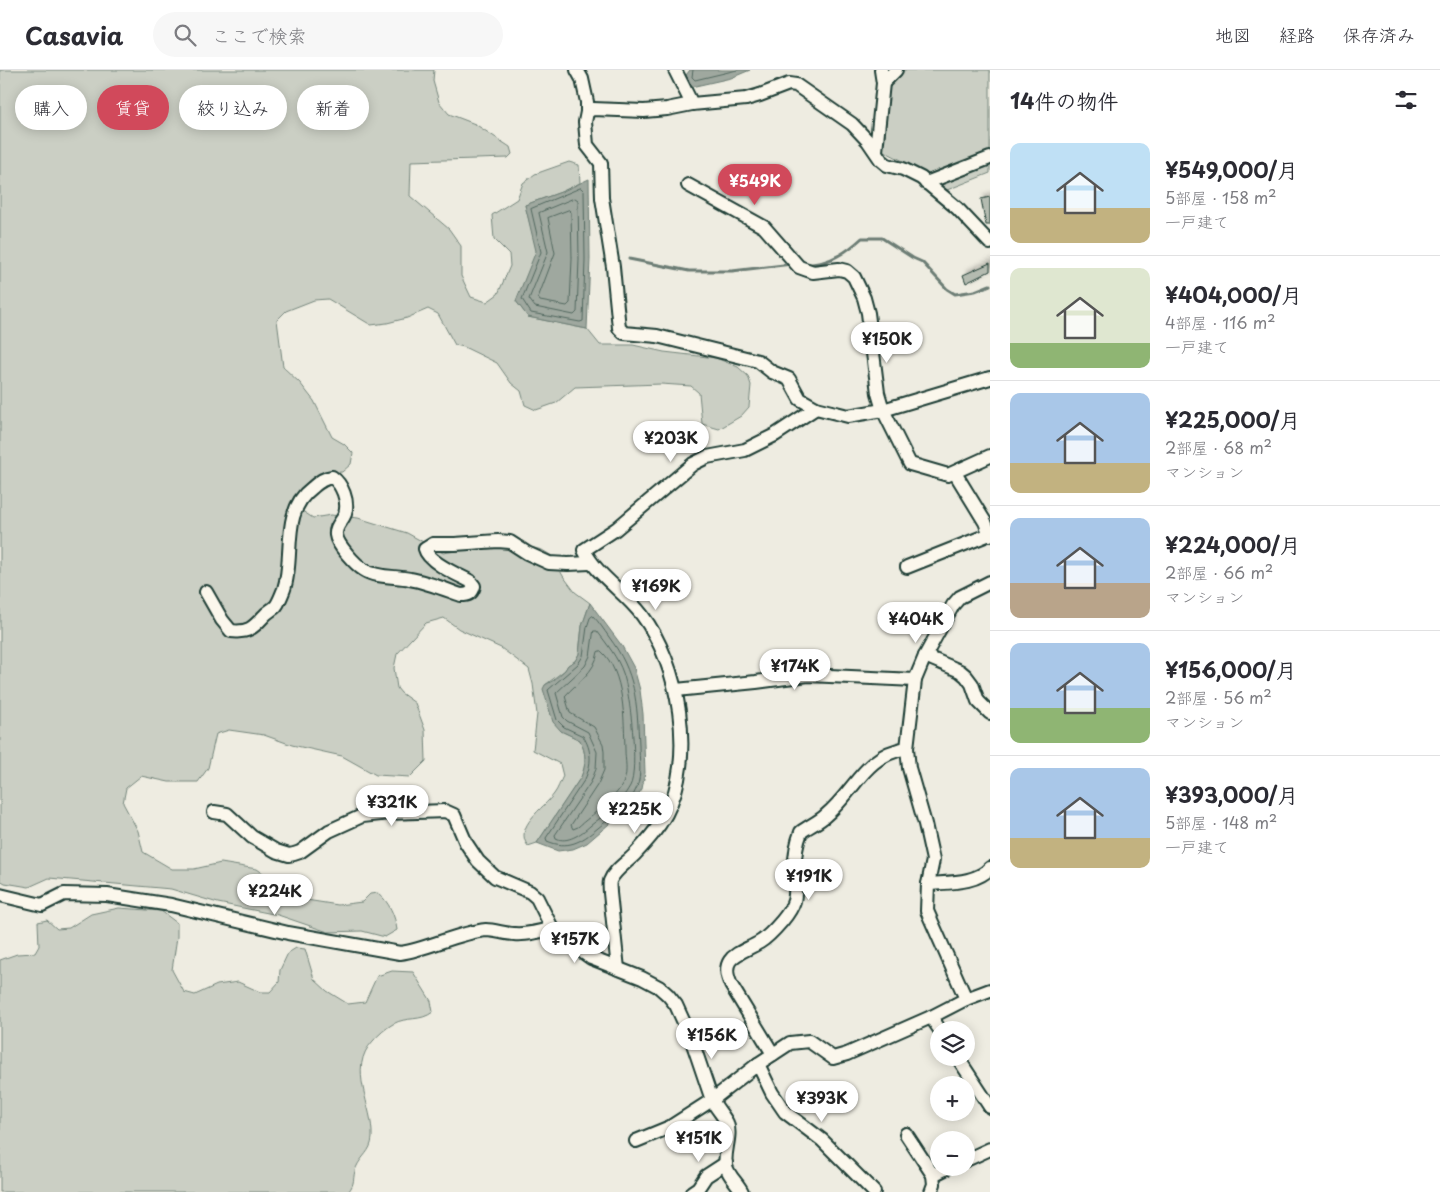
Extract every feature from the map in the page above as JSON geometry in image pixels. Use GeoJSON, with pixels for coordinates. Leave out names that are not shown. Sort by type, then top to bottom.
{"type":"FeatureCollection","features":[{"type":"Feature","properties":{"kind":"street"},"geometry":{"type":"LineString","coordinates":[[577,70],[582,79],[587,102],[585,122],[587,145],[600,163],[602,198],[613,267],[619,328],[624,334],[657,336],[758,361],[772,372],[789,379],[800,398],[816,408],[848,416],[884,410],[990,378]]}},
{"type":"Feature","properties":{"kind":"street"},"geometry":{"type":"LineString","coordinates":[[675,70],[692,104]]}},
{"type":"Feature","properties":{"kind":"street"},"geometry":{"type":"LineString","coordinates":[[876,151],[882,76],[896,70]]}},
{"type":"Feature","properties":{"kind":"street"},"geometry":{"type":"LineString","coordinates":[[587,112],[593,109],[644,111],[746,99],[789,84],[796,85],[852,124],[887,165],[902,169],[921,178],[957,208],[990,243]]}},
{"type":"Feature","properties":{"kind":"street"},"geometry":{"type":"LineString","coordinates":[[926,183],[990,158]]}},
{"type":"Feature","properties":{"kind":"street"},"geometry":{"type":"LineString","coordinates":[[688,185],[764,227],[796,264],[813,272],[839,269],[847,271],[854,277],[864,298],[868,313],[878,393],[884,410],[910,464],[948,475],[990,456]]}},
{"type":"Feature","properties":{"kind":"street"},"geometry":{"type":"LineString","coordinates":[[618,969],[610,881],[615,872],[653,834],[666,814],[675,793],[680,770],[682,746],[676,690],[667,663],[642,614],[590,563],[584,550],[616,530],[693,464],[707,457],[745,450],[775,436],[816,408]]}},
{"type":"Feature","properties":{"kind":"street"},"geometry":{"type":"LineString","coordinates":[[907,567],[990,535],[954,473]]}},
{"type":"Feature","properties":{"kind":"street"},"geometry":{"type":"LineString","coordinates":[[206,592],[222,620],[231,631],[242,632],[254,626],[266,613],[276,606],[287,579],[289,534],[299,502],[318,482],[332,476],[343,489],[346,505],[345,514],[337,528],[338,541],[353,561],[370,573],[409,579],[461,595],[468,595],[473,591],[474,586],[470,581],[434,560],[426,554],[425,549],[432,544],[510,542],[527,553],[549,563],[590,563]]}},
{"type":"Feature","properties":{"kind":"street"},"geometry":{"type":"LineString","coordinates":[[966,999],[927,911],[928,884],[933,860],[909,768],[907,748],[915,680],[925,656],[953,605],[960,596],[990,582]]}},
{"type":"Feature","properties":{"kind":"street"},"geometry":{"type":"LineString","coordinates":[[925,656],[960,671],[966,676],[972,684],[978,701],[990,713]]}},
{"type":"Feature","properties":{"kind":"street"},"geometry":{"type":"LineString","coordinates":[[676,690],[808,675],[915,680]]}},
{"type":"Feature","properties":{"kind":"street"},"geometry":{"type":"LineString","coordinates":[[773,1054],[731,985],[727,973],[731,957],[761,942],[791,908],[795,899],[794,860],[800,832],[828,814],[872,763],[883,754],[907,748]]}},
{"type":"Feature","properties":{"kind":"street"},"geometry":{"type":"LineString","coordinates":[[214,812],[227,814],[252,837],[276,851],[289,854],[300,852],[323,834],[356,818],[389,813],[450,812],[458,820],[466,843],[478,861],[496,877],[530,892],[537,898],[552,928],[560,936],[591,958],[659,987],[676,1005],[691,1038],[712,1100],[726,1122],[729,1134],[726,1163],[729,1176],[742,1192]]}},
{"type":"Feature","properties":{"kind":"street"},"geometry":{"type":"LineString","coordinates":[[928,884],[972,879],[990,868]]}},
{"type":"Feature","properties":{"kind":"street"},"geometry":{"type":"LineString","coordinates":[[0,895],[42,905],[64,894],[107,895],[171,904],[288,933],[400,953],[413,951],[455,937],[488,930],[513,934],[537,933],[552,928]]}},
{"type":"Feature","properties":{"kind":"street"},"geometry":{"type":"LineString","coordinates":[[636,1141],[670,1128],[712,1100],[790,1042],[809,1041],[833,1058],[847,1054],[931,1017],[966,999],[990,990]]}},
{"type":"Feature","properties":{"kind":"street"},"geometry":{"type":"LineString","coordinates":[[931,1017],[934,1021]]}},
{"type":"Feature","properties":{"kind":"street"},"geometry":{"type":"LineString","coordinates":[[758,1064],[772,1092],[785,1112],[822,1140],[874,1192]]}},
{"type":"Feature","properties":{"kind":"street"},"geometry":{"type":"LineString","coordinates":[[963,1066],[990,1107]]}},
{"type":"Feature","properties":{"kind":"street"},"geometry":{"type":"LineString","coordinates":[[906,1134],[930,1172]]}},
{"type":"Feature","properties":{"kind":"street"},"geometry":{"type":"LineString","coordinates":[[975,1156],[990,1149]]}},
{"type":"Feature","properties":{"kind":"street"},"geometry":{"type":"LineString","coordinates":[[692,1192],[698,1188],[706,1176],[726,1163]]}},
{"type":"Feature","properties":{"kind":"street"},"geometry":{"type":"LineString","coordinates":[[931,1192],[934,1184],[932,1176]]}},
{"type":"Feature","properties":{"kind":"shaded area"},"geometry":{"type":"Polygon","coordinates":[[[0,70],[434,70],[433,81],[439,102],[449,114],[475,124],[510,147],[512,154],[508,158],[411,161],[410,196],[449,229],[461,246],[461,276],[471,297],[487,302],[498,294],[510,266],[509,254],[494,239],[492,215],[517,199],[523,183],[535,174],[569,162],[579,165],[580,183],[525,205],[537,251],[516,301],[528,317],[587,329],[600,345],[633,345],[664,352],[716,358],[738,367],[748,376],[751,385],[749,407],[741,416],[719,429],[702,424],[699,393],[691,386],[661,384],[575,387],[556,403],[536,410],[525,405],[521,391],[511,383],[497,363],[464,347],[455,345],[438,314],[428,309],[407,318],[371,325],[328,299],[314,300],[286,311],[277,320],[283,367],[300,383],[314,401],[332,437],[344,444],[353,453],[351,464],[342,472],[319,473],[300,490],[290,503],[313,518],[331,515],[358,518],[407,533],[443,553],[523,545],[542,550],[552,556],[575,592],[590,603],[582,626],[579,654],[575,661],[545,685],[561,731],[580,740],[584,749],[585,763],[581,777],[537,843],[528,846],[524,839],[524,832],[532,818],[554,794],[563,776],[560,764],[533,750],[537,714],[529,669],[501,648],[459,629],[444,618],[426,623],[397,654],[394,668],[397,688],[415,703],[425,730],[426,761],[410,777],[376,775],[342,756],[292,745],[264,735],[229,730],[216,734],[208,768],[198,782],[169,782],[141,776],[126,788],[123,803],[138,831],[143,852],[172,869],[194,869],[221,863],[257,869],[300,899],[338,905],[362,902],[370,894],[378,893],[391,909],[397,930],[385,937],[362,931],[328,932],[278,915],[218,903],[171,889],[49,878],[29,887],[5,883],[0,880],[0,70]]]}},
{"type":"Feature","properties":{"kind":"shaded area"},"geometry":{"type":"Polygon","coordinates":[[[886,70],[990,70],[990,173],[947,190],[941,188],[928,174],[882,150],[886,70]]]}},
{"type":"Feature","properties":{"kind":"shaded area"},"geometry":{"type":"Polygon","coordinates":[[[119,908],[161,911],[177,923],[172,970],[184,992],[195,995],[217,985],[238,982],[260,992],[270,992],[279,982],[280,970],[288,953],[296,948],[305,949],[314,979],[327,991],[348,1004],[365,1002],[377,976],[392,971],[413,972],[431,1001],[433,1012],[423,1017],[403,1020],[393,1024],[377,1036],[365,1052],[361,1076],[372,1126],[372,1138],[370,1147],[356,1168],[353,1183],[348,1192],[0,1192],[0,960],[17,954],[35,953],[39,946],[38,922],[47,920],[57,929],[69,928],[91,914],[119,908]]]}},
{"type":"Feature","properties":{"kind":"water"},"geometry":{"type":"Polygon","coordinates":[[[690,70],[750,70],[731,78],[691,87],[686,75],[690,70]]]}},
{"type":"Feature","properties":{"kind":"water"},"geometry":{"type":"Polygon","coordinates":[[[589,179],[590,259],[587,329],[528,317],[516,301],[536,251],[525,205],[561,192],[589,179]]]}},
{"type":"Feature","properties":{"kind":"water"},"geometry":{"type":"Polygon","coordinates":[[[590,603],[622,646],[634,668],[640,690],[643,714],[645,773],[642,789],[630,806],[587,843],[573,849],[558,851],[537,843],[581,777],[585,758],[580,740],[561,731],[553,722],[543,689],[545,685],[554,680],[568,665],[575,661],[579,654],[582,626],[590,603]]]}},
{"type":"Feature","properties":{"kind":"building"},"geometry":{"type":"Polygon","coordinates":[[[990,197],[990,225],[986,225],[981,199],[990,197]]]}},
{"type":"Feature","properties":{"kind":"building"},"geometry":{"type":"Polygon","coordinates":[[[990,263],[990,271],[966,283],[963,275],[990,263]]]}},
{"type":"Feature","properties":{"kind":"waterway"},"geometry":{"type":"LineString","coordinates":[[800,262],[812,264],[826,261],[845,251],[862,238],[882,238],[922,262],[947,289],[955,294],[975,291],[990,285]]}},
{"type":"Feature","properties":{"kind":"waterway"},"geometry":{"type":"LineString","coordinates":[[629,259],[689,271],[732,271],[792,264]]}}]}
